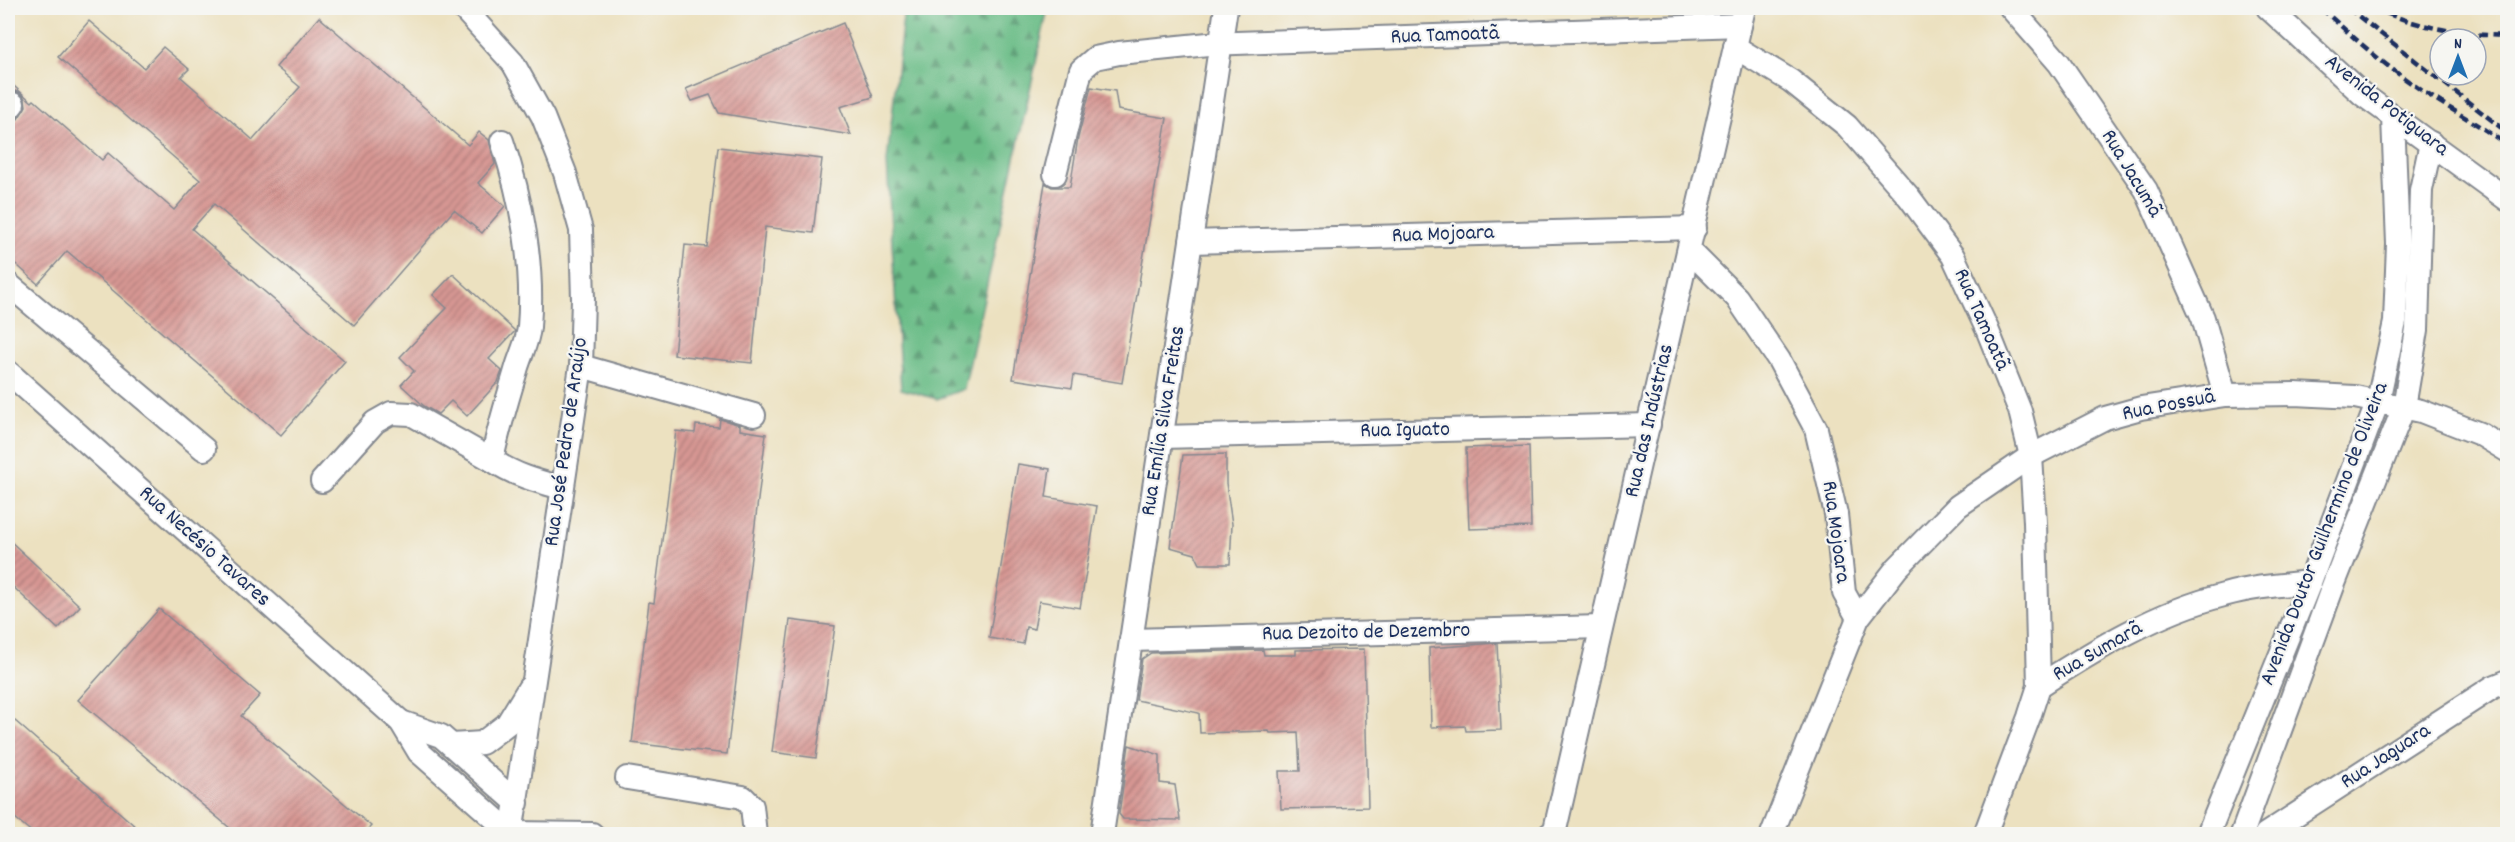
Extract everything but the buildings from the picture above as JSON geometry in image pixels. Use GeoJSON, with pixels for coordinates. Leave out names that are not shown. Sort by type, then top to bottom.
{"type":"FeatureCollection","features":[{"type":"Feature","properties":{"kind":"street","name":"Rua José Pedro de Araújo"},"geometry":{"type":"LineString","coordinates":[[463,8],[513,63],[543,117],[565,173],[581,230],[583,299],[581,366],[511,834]]}},
{"type":"Feature","properties":{"kind":"street","name":"Rua Emília Silva Freitas"},"geometry":{"type":"LineString","coordinates":[[1102,834],[1226,8]]}},
{"type":"Feature","properties":{"kind":"street","name":"Rua Jacumã"},"geometry":{"type":"LineString","coordinates":[[2011,8],[2059,63],[2146,190],[2203,318],[2225,395]]}},
{"type":"Feature","properties":{"kind":"street","name":"Avenida Potiguara"},"geometry":{"type":"LineString","coordinates":[[2268,8],[2362,94],[2508,200]]}},
{"type":"Feature","properties":{"kind":"street","name":"Rua Tamoatã"},"geometry":{"type":"LineString","coordinates":[[1055,174],[1081,70],[1095,58],[1119,53],[1221,44],[1742,16]]}},
{"type":"Feature","properties":{"kind":"street","name":"Rua das Indústrias"},"geometry":{"type":"LineString","coordinates":[[1554,834],[1690,251],[1742,16]]}},
{"type":"Feature","properties":{"kind":"street","name":"Rua Tamoatã"},"geometry":{"type":"LineString","coordinates":[[1735,47],[1791,81],[1847,126],[1909,197],[1953,256],[1987,328],[2020,411],[2031,456],[2039,604],[2039,686]]}},
{"type":"Feature","properties":{"kind":"street","name":"Avenida Doutor Guilhermino de Oliveira"},"geometry":{"type":"LineString","coordinates":[[2208,834],[2310,582],[2378,401],[2395,322],[2398,244],[2393,117]]}},
{"type":"Feature","properties":{"kind":"street"},"geometry":{"type":"LineString","coordinates":[[492,460],[529,329],[529,279],[524,234],[514,175],[502,141]]}},
{"type":"Feature","properties":{"kind":"street","name":"Avenida Doutor Guilhermino de Oliveira"},"geometry":{"type":"LineString","coordinates":[[2242,834],[2333,586],[2404,407],[2417,330],[2421,190],[2431,143]]}},
{"type":"Feature","properties":{"kind":"street","name":"Rua Mojoara"},"geometry":{"type":"LineString","coordinates":[[1191,242],[1695,228]]}},
{"type":"Feature","properties":{"kind":"street","name":"Rua Mojoara"},"geometry":{"type":"LineString","coordinates":[[1690,251],[1737,298],[1779,360],[1816,429],[1836,514],[1844,593],[1858,618]]}},
{"type":"Feature","properties":{"kind":"street"},"geometry":{"type":"LineString","coordinates":[[8,284],[204,449]]}},
{"type":"Feature","properties":{"kind":"street"},"geometry":{"type":"LineString","coordinates":[[581,366],[754,415]]}},
{"type":"Feature","properties":{"kind":"street","name":"Rua Necésio Tavares"},"geometry":{"type":"LineString","coordinates":[[8,372],[401,722],[419,752],[511,834]]}},
{"type":"Feature","properties":{"kind":"street","name":"Rua Possuã"},"geometry":{"type":"LineString","coordinates":[[1858,618],[1897,568],[1958,507],[2031,456],[2105,418],[2141,408],[2225,395],[2295,394],[2355,397],[2421,411],[2480,434],[2508,451]]}},
{"type":"Feature","properties":{"kind":"street"},"geometry":{"type":"LineString","coordinates":[[322,481],[375,422],[391,413],[411,414],[526,479],[562,488]]}},
{"type":"Feature","properties":{"kind":"street","name":"Rua Iguato"},"geometry":{"type":"LineString","coordinates":[[1162,437],[1649,425]]}},
{"type":"Feature","properties":{"kind":"street","name":"Rua Sumarã"},"geometry":{"type":"LineString","coordinates":[[1985,834],[2039,686],[2090,653],[2155,620],[2222,595],[2255,588],[2310,582]]}},
{"type":"Feature","properties":{"kind":"street"},"geometry":{"type":"LineString","coordinates":[[1772,834],[1858,618]]}},
{"type":"Feature","properties":{"kind":"street","name":"Rua Dezoito de Dezembro"},"geometry":{"type":"LineString","coordinates":[[1131,640],[1601,627]]}},
{"type":"Feature","properties":{"kind":"street"},"geometry":{"type":"LineString","coordinates":[[452,746],[482,743],[507,724],[534,679]]}},
{"type":"Feature","properties":{"kind":"street","name":"Rua Jaguara"},"geometry":{"type":"LineString","coordinates":[[2266,834],[2493,687],[2508,681]]}},
{"type":"Feature","properties":{"kind":"street","name":"Rua Necésio Tavares"},"geometry":{"type":"LineString","coordinates":[[401,722],[441,736],[517,802]]}},
{"type":"Feature","properties":{"kind":"street"},"geometry":{"type":"LineString","coordinates":[[627,778],[743,797],[752,807],[755,834]]}},
{"type":"Feature","properties":{"kind":"street"},"geometry":{"type":"LineString","coordinates":[[511,834],[592,834]]}},
{"type":"Feature","properties":{"kind":"green space"},"geometry":{"type":"Polygon","coordinates":[[[904,8],[1048,8],[964,389],[937,399],[901,389],[887,162],[904,8]]]}},
{"type":"Feature","properties":{"kind":"railway"},"geometry":{"type":"LineString","coordinates":[[2321,8],[2401,76],[2508,146]]}},
{"type":"Feature","properties":{"kind":"railway"},"geometry":{"type":"LineString","coordinates":[[2348,8],[2508,133]]}},
{"type":"Feature","properties":{"kind":"railway"},"geometry":{"type":"LineString","coordinates":[[2374,8],[2439,29],[2508,36]]}}]}
